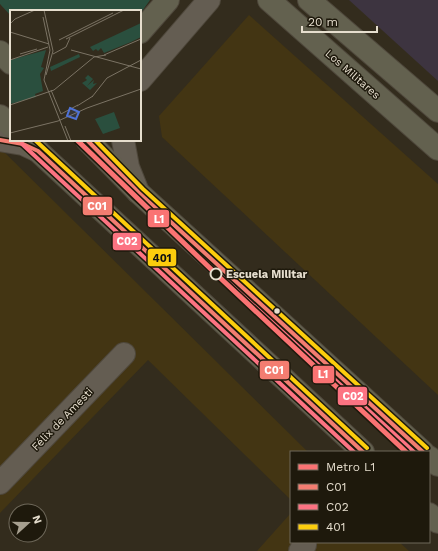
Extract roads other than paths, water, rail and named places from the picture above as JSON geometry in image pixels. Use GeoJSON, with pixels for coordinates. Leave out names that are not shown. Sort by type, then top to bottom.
{"type":"FeatureCollection","features":[{"type":"Feature","properties":{"kind":"main road"},"geometry":{"type":"LineString","coordinates":[[141,31],[168,0]]}},
{"type":"Feature","properties":{"kind":"main road","name":"Los Militares"},"geometry":{"type":"LineString","coordinates":[[269,0],[438,149]]}},
{"type":"Feature","properties":{"kind":"main road"},"geometry":{"type":"LineString","coordinates":[[309,0],[438,111]]}},
{"type":"Feature","properties":{"kind":"main road"},"geometry":{"type":"LineString","coordinates":[[0,116],[10,125]]}},
{"type":"Feature","properties":{"kind":"main road"},"geometry":{"type":"LineString","coordinates":[[88,141],[139,193],[422,451]]}},
{"type":"Feature","properties":{"kind":"main road"},"geometry":{"type":"LineString","coordinates":[[32,146],[362,451]]}},
{"type":"Feature","properties":{"kind":"main road"},"geometry":{"type":"LineString","coordinates":[[430,458],[438,465]]}},
{"type":"Feature","properties":{"kind":"main road"},"geometry":{"type":"LineString","coordinates":[[430,515],[438,522]]}},
{"type":"Feature","properties":{"kind":"street"},"geometry":{"type":"LineString","coordinates":[[141,79],[209,0]]}},
{"type":"Feature","properties":{"kind":"street"},"geometry":{"type":"LineString","coordinates":[[0,140],[32,146]]}},
{"type":"Feature","properties":{"kind":"street"},"geometry":{"type":"LineString","coordinates":[[123,141],[128,167],[132,180],[139,193]]}},
{"type":"Feature","properties":{"kind":"street","name":"Félix de Amesti"},"geometry":{"type":"LineString","coordinates":[[0,484],[124,354]]}},
{"type":"Feature","properties":{"kind":"metro line","name":"L1"},"geometry":{"type":"LineString","coordinates":[[78,141],[216,274],[405,451]]}},
{"type":"Feature","properties":{"kind":"place","name":"Escuela Militar"},"geometry":{"type":"Point","coordinates":[216,274]}}]}
